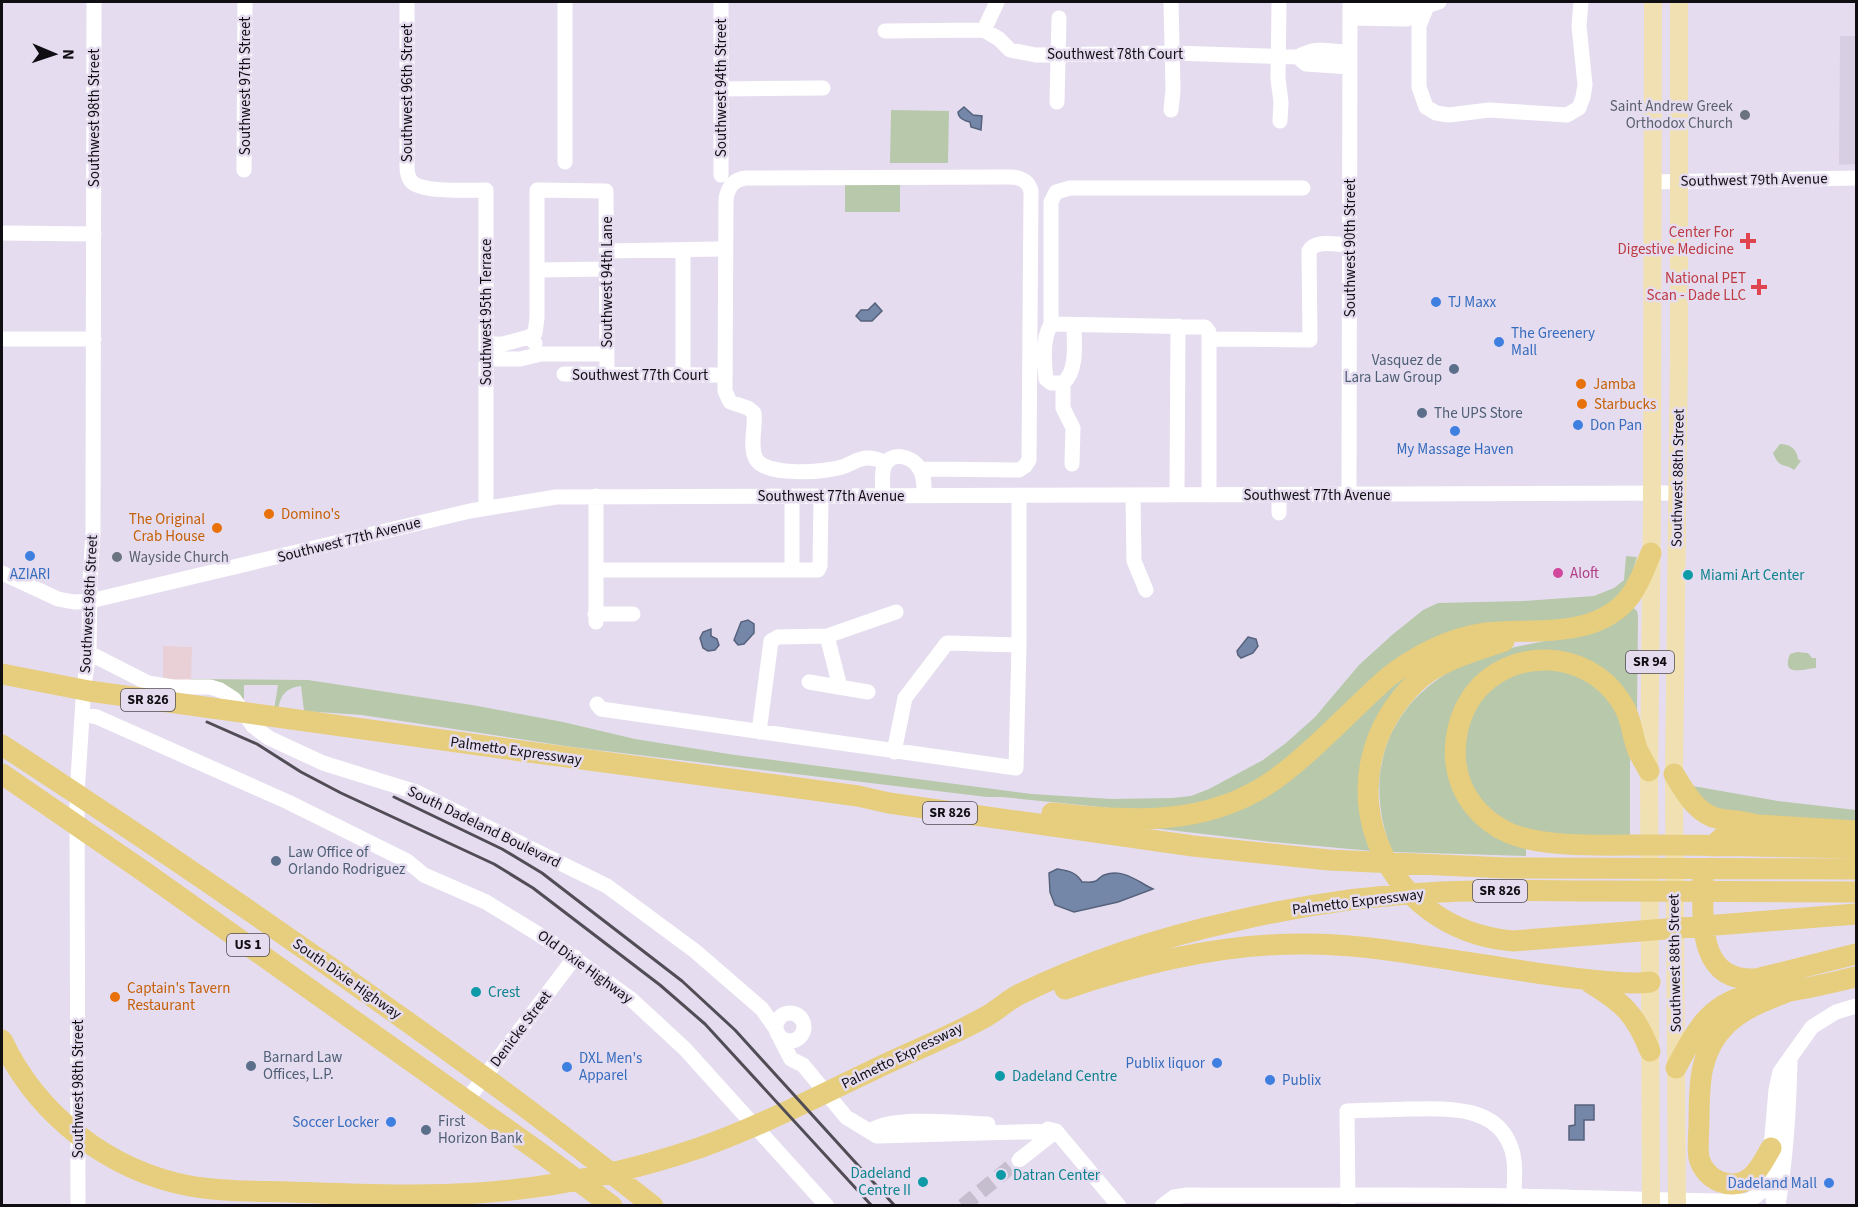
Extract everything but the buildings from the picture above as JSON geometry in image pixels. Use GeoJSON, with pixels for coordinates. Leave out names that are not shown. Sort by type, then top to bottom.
{"type":"FeatureCollection","features":[{"type":"Feature","properties":{"kind":"highway"},"geometry":{"type":"LineString","coordinates":[[858,796],[889,795],[1110,819],[1152,820],[1194,814],[1230,803],[1274,780],[1386,679],[1414,659],[1445,644],[1476,635],[1533,632],[1588,624],[1614,611],[1626,601],[1637,586],[1651,553]]}},
{"type":"Feature","properties":{"kind":"highway"},"geometry":{"type":"LineString","coordinates":[[1533,632],[1449,661],[1418,680],[1386,722],[1372,761],[1369,798],[1374,831],[1381,851],[1393,873],[1412,897],[1445,922],[1486,937],[1530,941],[1857,914]]}},
{"type":"Feature","properties":{"kind":"highway"},"geometry":{"type":"LineString","coordinates":[[1649,771],[1638,749],[1633,727],[1622,703],[1607,684],[1580,666],[1550,660],[1534,660],[1517,664],[1485,682],[1466,706],[1456,741],[1457,769],[1468,798],[1485,818],[1507,832],[1534,840],[1560,844],[1857,848]]}},
{"type":"Feature","properties":{"kind":"highway","name":"Palmetto Expressway"},"geometry":{"type":"LineString","coordinates":[[2,674],[89,691],[858,796],[927,809],[1184,845],[1292,857],[1427,866],[1857,869]]}},
{"type":"Feature","properties":{"kind":"highway","name":"South Dixie Highway"},"geometry":{"type":"LineString","coordinates":[[2,745],[309,952],[484,1077],[653,1206]]}},
{"type":"Feature","properties":{"kind":"highway","name":"South Dixie Highway"},"geometry":{"type":"LineString","coordinates":[[2,774],[78,825],[612,1205]]}},
{"type":"Feature","properties":{"kind":"highway"},"geometry":{"type":"LineString","coordinates":[[1674,774],[1692,801],[1704,813],[1719,819],[1745,821],[1757,825]]}},
{"type":"Feature","properties":{"kind":"highway"},"geometry":{"type":"LineString","coordinates":[[1857,831],[1757,825],[1739,828],[1724,835],[1714,844],[1707,857],[1703,875],[1706,947],[1715,963],[1731,975],[1756,979],[1857,954]]}},
{"type":"Feature","properties":{"kind":"highway","name":"Palmetto Expressway"},"geometry":{"type":"LineString","coordinates":[[2,1040],[17,1070],[34,1092],[72,1131],[117,1160],[169,1181],[226,1190],[419,1195],[484,1192],[592,1177],[697,1149],[811,1102],[988,1015],[1014,997],[1115,955],[1194,931],[1262,915],[1358,899],[1484,891],[1857,892]]}},
{"type":"Feature","properties":{"kind":"highway"},"geometry":{"type":"LineString","coordinates":[[988,1015],[1019,1007],[1107,975],[1148,964],[1209,952],[1280,944],[1324,944],[1372,948],[1589,981],[1632,984],[1650,982]]}},
{"type":"Feature","properties":{"kind":"highway"},"geometry":{"type":"LineString","coordinates":[[290,975],[309,952]]}},
{"type":"Feature","properties":{"kind":"highway"},"geometry":{"type":"LineString","coordinates":[[1676,1068],[1705,1020],[1720,1007],[1733,1000],[1787,992],[1857,977]]}},
{"type":"Feature","properties":{"kind":"highway"},"geometry":{"type":"LineString","coordinates":[[1589,981],[1627,1009],[1638,1023],[1650,1051]]}},
{"type":"Feature","properties":{"kind":"highway"},"geometry":{"type":"LineString","coordinates":[[1770,1158],[1743,1182],[1726,1184],[1708,1175],[1698,1151],[1699,1082],[1705,1058],[1714,1040],[1726,1024],[1751,1007],[1787,992]]}},
{"type":"Feature","properties":{"kind":"highway"},"geometry":{"type":"LineString","coordinates":[[612,1205],[637,1206]]}},
{"type":"Feature","properties":{"kind":"main road","name":"Southwest 88th Street"},"geometry":{"type":"LineString","coordinates":[[1651,1202],[1649,771],[1653,2]]}},
{"type":"Feature","properties":{"kind":"main road","name":"Southwest 88th Street"},"geometry":{"type":"LineString","coordinates":[[1677,1204],[1674,774],[1678,493],[1679,2]]}},
{"type":"Feature","properties":{"kind":"main road"},"geometry":{"type":"LineString","coordinates":[[1650,982],[1659,978],[1675,963]]}},
{"type":"Feature","properties":{"kind":"street","name":"Southwest 98th Street"},"geometry":{"type":"LineString","coordinates":[[78,1206],[77,794],[84,686],[89,653],[93,532],[94,2]]}},
{"type":"Feature","properties":{"kind":"street","name":"Southwest 97th Street"},"geometry":{"type":"LineString","coordinates":[[244,170],[245,2]]}},
{"type":"Feature","properties":{"kind":"street","name":"Southwest 96th Street"},"geometry":{"type":"LineString","coordinates":[[407,2],[406,167],[413,183]]}},
{"type":"Feature","properties":{"kind":"street"},"geometry":{"type":"LineString","coordinates":[[565,2],[565,162]]}},
{"type":"Feature","properties":{"kind":"street","name":"Southwest 94th Street"},"geometry":{"type":"LineString","coordinates":[[721,2],[721,175]]}},
{"type":"Feature","properties":{"kind":"street"},"geometry":{"type":"LineString","coordinates":[[885,31],[984,30],[997,2]]}},
{"type":"Feature","properties":{"kind":"street"},"geometry":{"type":"LineString","coordinates":[[1171,2],[1173,90],[1171,110]]}},
{"type":"Feature","properties":{"kind":"street"},"geometry":{"type":"LineString","coordinates":[[1279,2],[1280,121]]}},
{"type":"Feature","properties":{"kind":"street"},"geometry":{"type":"LineString","coordinates":[[1431,3],[1419,26],[1419,87],[1426,107],[1437,113],[1449,115],[1489,110],[1567,115],[1579,108],[1585,85],[1579,26],[1581,2]]}},
{"type":"Feature","properties":{"kind":"street"},"geometry":{"type":"LineString","coordinates":[[1350,8],[1407,19],[1431,3]]}},
{"type":"Feature","properties":{"kind":"street","name":"Southwest 90th Street"},"geometry":{"type":"LineString","coordinates":[[1349,495],[1350,8]]}},
{"type":"Feature","properties":{"kind":"street"},"geometry":{"type":"LineString","coordinates":[[1057,102],[1059,18]]}},
{"type":"Feature","properties":{"kind":"street","name":"Southwest 78th Court"},"geometry":{"type":"LineString","coordinates":[[984,30],[999,39],[1010,50],[1036,55],[1172,53],[1298,57],[1308,51],[1317,50],[1350,61]]}},
{"type":"Feature","properties":{"kind":"street"},"geometry":{"type":"LineString","coordinates":[[721,89],[823,88]]}},
{"type":"Feature","properties":{"kind":"street"},"geometry":{"type":"LineString","coordinates":[[886,463],[866,458],[834,468],[778,471],[766,468],[756,460],[753,413],[748,408],[730,402],[725,391],[726,200],[728,189],[736,180],[832,177],[1009,177],[1021,179],[1029,185],[1031,198],[1029,460],[1019,470],[921,469]]}},
{"type":"Feature","properties":{"kind":"street","name":"Southwest 79th Avenue"},"geometry":{"type":"LineString","coordinates":[[1652,182],[1857,178]]}},
{"type":"Feature","properties":{"kind":"street","name":"Southwest 95th Terrace"},"geometry":{"type":"LineString","coordinates":[[413,183],[431,188],[486,190],[486,508]]}},
{"type":"Feature","properties":{"kind":"street"},"geometry":{"type":"LineString","coordinates":[[1074,325],[1072,370],[1063,383],[1051,383],[1046,379],[1046,333],[1051,324],[1051,202],[1056,192],[1070,188],[1303,188]]}},
{"type":"Feature","properties":{"kind":"street","name":"Southwest 94th Lane"},"geometry":{"type":"LineString","coordinates":[[537,270],[537,190],[606,190],[607,374]]}},
{"type":"Feature","properties":{"kind":"street"},"geometry":{"type":"LineString","coordinates":[[2,233],[94,234]]}},
{"type":"Feature","properties":{"kind":"street"},"geometry":{"type":"LineString","coordinates":[[1210,339],[1310,340],[1309,255],[1311,247],[1317,244],[1350,245]]}},
{"type":"Feature","properties":{"kind":"street"},"geometry":{"type":"LineString","coordinates":[[607,251],[718,249]]}},
{"type":"Feature","properties":{"kind":"street"},"geometry":{"type":"LineString","coordinates":[[682,250],[683,375]]}},
{"type":"Feature","properties":{"kind":"street"},"geometry":{"type":"LineString","coordinates":[[486,352],[503,344],[529,338],[535,333],[537,270],[607,269]]}},
{"type":"Feature","properties":{"kind":"street"},"geometry":{"type":"LineString","coordinates":[[1051,324],[1205,327],[1210,339],[1209,495]]}},
{"type":"Feature","properties":{"kind":"street"},"geometry":{"type":"LineString","coordinates":[[1177,495],[1178,326]]}},
{"type":"Feature","properties":{"kind":"street"},"geometry":{"type":"LineString","coordinates":[[529,338],[541,354]]}},
{"type":"Feature","properties":{"kind":"street"},"geometry":{"type":"LineString","coordinates":[[2,339],[94,339]]}},
{"type":"Feature","properties":{"kind":"street","name":"Southwest 77th Court"},"geometry":{"type":"LineString","coordinates":[[486,352],[520,359],[541,354],[606,354]]}},
{"type":"Feature","properties":{"kind":"street","name":"Southwest 77th Court"},"geometry":{"type":"LineString","coordinates":[[564,374],[716,375]]}},
{"type":"Feature","properties":{"kind":"street"},"geometry":{"type":"LineString","coordinates":[[1063,383],[1063,408],[1073,428],[1072,464]]}},
{"type":"Feature","properties":{"kind":"street"},"geometry":{"type":"LineString","coordinates":[[883,496],[883,473],[886,463],[893,458],[903,456],[914,461],[921,469],[924,496]]}},
{"type":"Feature","properties":{"kind":"street","name":"Southwest 77th Avenue"},"geometry":{"type":"LineString","coordinates":[[2,573],[66,601],[90,601],[486,508],[547,497],[1678,493]]}},
{"type":"Feature","properties":{"kind":"street"},"geometry":{"type":"LineString","coordinates":[[792,495],[792,570]]}},
{"type":"Feature","properties":{"kind":"street"},"geometry":{"type":"LineString","coordinates":[[1133,495],[1134,561],[1146,590]]}},
{"type":"Feature","properties":{"kind":"street"},"geometry":{"type":"LineString","coordinates":[[1279,495],[1279,513]]}},
{"type":"Feature","properties":{"kind":"street"},"geometry":{"type":"LineString","coordinates":[[596,496],[596,618],[633,614]]}},
{"type":"Feature","properties":{"kind":"street"},"geometry":{"type":"LineString","coordinates":[[596,570],[820,569],[821,496]]}},
{"type":"Feature","properties":{"kind":"street"},"geometry":{"type":"LineString","coordinates":[[597,705],[601,709],[1016,768],[1019,496]]}},
{"type":"Feature","properties":{"kind":"street"},"geometry":{"type":"LineString","coordinates":[[759,732],[771,641],[778,637],[828,636],[896,612]]}},
{"type":"Feature","properties":{"kind":"street"},"geometry":{"type":"LineString","coordinates":[[828,636],[840,687]]}},
{"type":"Feature","properties":{"kind":"street"},"geometry":{"type":"LineString","coordinates":[[894,752],[905,698],[947,643],[1019,645]]}},
{"type":"Feature","properties":{"kind":"street","name":"South Dadeland Boulevard"},"geometry":{"type":"LineString","coordinates":[[89,653],[148,683],[173,687],[210,687],[220,690],[234,699],[253,726],[269,738],[323,763],[416,792],[607,886],[695,951],[762,1009],[791,1059],[803,1065],[846,1117],[870,1131],[887,1123],[933,1128],[1032,1124],[1056,1131]]}},
{"type":"Feature","properties":{"kind":"street"},"geometry":{"type":"LineString","coordinates":[[809,682],[868,692]]}},
{"type":"Feature","properties":{"kind":"street","name":"Old Dixie Highway"},"geometry":{"type":"LineString","coordinates":[[82,714],[97,717],[177,751],[288,802],[407,861],[424,875],[486,902],[575,957],[631,999],[685,1049],[827,1206]]}},
{"type":"Feature","properties":{"kind":"street","name":"Denicke Street"},"geometry":{"type":"LineString","coordinates":[[467,1100],[575,957]]}},
{"type":"Feature","properties":{"kind":"street"},"geometry":{"type":"LineString","coordinates":[[1162,1206],[1174,1197],[1182,1195],[1348,1200],[1514,1196],[1677,1204],[1746,1201],[1755,1198],[1763,1190],[1770,1158],[1776,1090],[1780,1072],[1812,1027],[1836,1012],[1857,1006]]}},
{"type":"Feature","properties":{"kind":"street","name":"South Dadeland Boulevard"},"geometry":{"type":"LineString","coordinates":[[762,1009],[786,1014]]}},
{"type":"Feature","properties":{"kind":"street"},"geometry":{"type":"LineString","coordinates":[[800,1037],[793,1041],[778,1033],[778,1019],[786,1014],[795,1014],[803,1020],[804,1029],[800,1037],[799,1051],[803,1065]]}},
{"type":"Feature","properties":{"kind":"street"},"geometry":{"type":"LineString","coordinates":[[1776,1206],[1782,1180],[1789,1105],[1790,1061]]}},
{"type":"Feature","properties":{"kind":"street"},"geometry":{"type":"LineString","coordinates":[[1348,1200],[1347,1111],[1443,1109],[1459,1110],[1482,1116],[1504,1134],[1510,1144],[1513,1157],[1514,1196]]}},
{"type":"Feature","properties":{"kind":"street"},"geometry":{"type":"LineString","coordinates":[[1019,1160],[1056,1131],[1119,1206]]}},
{"type":"Feature","properties":{"kind":"street"},"geometry":{"type":"LineString","coordinates":[[1770,1158],[1776,1206]]}},
{"type":"Feature","properties":{"kind":"street"},"geometry":{"type":"LineString","coordinates":[[1580,1198],[1611,1206]]}},
{"type":"Feature","properties":{"kind":"shaded area"},"geometry":{"type":"Polygon","coordinates":[[[1840,36],[1856,36],[1856,164],[1839,165],[1840,36]]]}},
{"type":"Feature","properties":{"kind":"shaded area"},"geometry":{"type":"Polygon","coordinates":[[[163,646],[192,647],[191,682],[163,682],[163,646]]]}},
{"type":"Feature","properties":{"kind":"green space"},"geometry":{"type":"Polygon","coordinates":[[[891,110],[949,111],[948,163],[890,163],[891,110]]]}},
{"type":"Feature","properties":{"kind":"green space"},"geometry":{"type":"Polygon","coordinates":[[[845,183],[900,183],[900,212],[845,212],[845,183]]]}},
{"type":"Feature","properties":{"kind":"green space"},"geometry":{"type":"Polygon","coordinates":[[[1780,444],[1792,448],[1801,461],[1794,470],[1780,464],[1773,453],[1780,444]]]}},
{"type":"Feature","properties":{"kind":"green space"},"geometry":{"type":"Polygon","coordinates":[[[1626,556],[1637,557],[1630,579],[1619,595],[1592,617],[1471,628],[1277,768],[1225,797],[1150,812],[987,797],[572,747],[362,715],[304,711],[301,686],[284,694],[278,711],[274,710],[278,685],[244,685],[244,699],[191,682],[191,679],[308,680],[472,705],[563,722],[635,739],[735,755],[1032,794],[1111,799],[1172,798],[1191,796],[1209,789],[1263,760],[1286,743],[1315,717],[1359,665],[1423,610],[1438,603],[1523,601],[1594,596],[1614,588],[1624,580],[1626,556]]]}},
{"type":"Feature","properties":{"kind":"green space"},"geometry":{"type":"Polygon","coordinates":[[[1631,606],[1637,611],[1638,616],[1637,714],[1581,661],[1485,674],[1451,769],[1526,846],[1526,856],[1392,852],[1381,814],[1380,776],[1385,750],[1392,732],[1413,701],[1442,677],[1475,659],[1585,631],[1631,606]]]}},
{"type":"Feature","properties":{"kind":"green space"},"geometry":{"type":"Polygon","coordinates":[[[1808,653],[1812,658],[1816,658],[1816,668],[1796,670],[1788,667],[1790,654],[1808,653]]]}},
{"type":"Feature","properties":{"kind":"green space"},"geometry":{"type":"Polygon","coordinates":[[[1417,665],[1387,705],[1372,851],[1152,828],[1205,820],[1417,665]]]}},
{"type":"Feature","properties":{"kind":"green space"},"geometry":{"type":"Polygon","coordinates":[[[1533,667],[1578,673],[1614,704],[1630,753],[1630,836],[1565,835],[1531,831],[1503,821],[1478,797],[1465,766],[1466,732],[1471,716],[1491,686],[1533,667]]]}},
{"type":"Feature","properties":{"kind":"green space"},"geometry":{"type":"Polygon","coordinates":[[[1693,786],[1778,801],[1856,810],[1856,823],[1709,810],[1693,786]]]}},
{"type":"Feature","properties":{"kind":"water"},"geometry":{"type":"Polygon","coordinates":[[[964,107],[973,115],[982,116],[981,130],[971,127],[970,122],[959,116],[958,112],[964,107]]]}},
{"type":"Feature","properties":{"kind":"water"},"geometry":{"type":"Polygon","coordinates":[[[875,303],[882,311],[872,321],[861,321],[856,316],[861,310],[868,310],[875,303]]]}},
{"type":"Feature","properties":{"kind":"water"},"geometry":{"type":"Polygon","coordinates":[[[748,620],[754,624],[754,633],[744,644],[738,645],[734,640],[741,622],[748,620]]]}},
{"type":"Feature","properties":{"kind":"water"},"geometry":{"type":"Polygon","coordinates":[[[711,629],[711,636],[717,639],[719,645],[715,650],[708,651],[703,648],[700,638],[703,632],[711,629]]]}},
{"type":"Feature","properties":{"kind":"water"},"geometry":{"type":"Polygon","coordinates":[[[1248,637],[1256,639],[1258,646],[1253,653],[1241,658],[1237,651],[1248,637]]]}},
{"type":"Feature","properties":{"kind":"water"},"geometry":{"type":"Polygon","coordinates":[[[1057,869],[1072,873],[1082,882],[1094,882],[1103,875],[1118,873],[1153,889],[1118,902],[1074,912],[1055,905],[1050,892],[1049,873],[1057,869]]]}},
{"type":"Feature","properties":{"kind":"water"},"geometry":{"type":"Polygon","coordinates":[[[1575,1105],[1594,1105],[1594,1120],[1584,1120],[1584,1140],[1569,1140],[1569,1126],[1575,1125],[1575,1105]]]}},
{"type":"Feature","properties":{"kind":"tunnel"},"geometry":{"type":"LineString","coordinates":[[963,1206],[1019,1160]]}},
{"type":"Feature","properties":{"kind":"railway"},"geometry":{"type":"LineString","coordinates":[[207,722],[257,744],[301,772],[341,793],[494,864],[533,888],[660,985],[705,1024],[872,1206]]}},
{"type":"Feature","properties":{"kind":"railway"},"geometry":{"type":"LineString","coordinates":[[394,797],[502,849],[542,873],[682,981],[735,1030],[895,1206]]}},
{"type":"Feature","properties":{"kind":"place","name":"Saint Andrew Greek Orthodox Church"},"geometry":{"type":"Point","coordinates":[1745,115]}},
{"type":"Feature","properties":{"kind":"place","name":"Center For Digestive Medicine"},"geometry":{"type":"Point","coordinates":[1748,241]}},
{"type":"Feature","properties":{"kind":"place","name":"National PET Scan - Dade LLC"},"geometry":{"type":"Point","coordinates":[1759,287]}},
{"type":"Feature","properties":{"kind":"place","name":"TJ Maxx"},"geometry":{"type":"Point","coordinates":[1436,302]}},
{"type":"Feature","properties":{"kind":"place","name":"The Greenery Mall"},"geometry":{"type":"Point","coordinates":[1499,342]}},
{"type":"Feature","properties":{"kind":"place","name":"Vasquez de Lara Law Group"},"geometry":{"type":"Point","coordinates":[1454,369]}},
{"type":"Feature","properties":{"kind":"place","name":"Jamba"},"geometry":{"type":"Point","coordinates":[1581,384]}},
{"type":"Feature","properties":{"kind":"place","name":"Starbucks"},"geometry":{"type":"Point","coordinates":[1582,404]}},
{"type":"Feature","properties":{"kind":"place","name":"The UPS Store"},"geometry":{"type":"Point","coordinates":[1422,413]}},
{"type":"Feature","properties":{"kind":"place","name":"Don Pan"},"geometry":{"type":"Point","coordinates":[1578,425]}},
{"type":"Feature","properties":{"kind":"place","name":"My Massage Haven"},"geometry":{"type":"Point","coordinates":[1455,431]}},
{"type":"Feature","properties":{"kind":"place","name":"Domino's"},"geometry":{"type":"Point","coordinates":[269,514]}},
{"type":"Feature","properties":{"kind":"place","name":"The Original Crab House"},"geometry":{"type":"Point","coordinates":[217,528]}},
{"type":"Feature","properties":{"kind":"place","name":"AZIARI"},"geometry":{"type":"Point","coordinates":[30,556]}},
{"type":"Feature","properties":{"kind":"place","name":"Wayside Church"},"geometry":{"type":"Point","coordinates":[117,557]}},
{"type":"Feature","properties":{"kind":"place","name":"Aloft"},"geometry":{"type":"Point","coordinates":[1558,573]}},
{"type":"Feature","properties":{"kind":"place","name":"Miami Art Center"},"geometry":{"type":"Point","coordinates":[1688,575]}},
{"type":"Feature","properties":{"kind":"place","name":"Law Office of Orlando Rodriguez"},"geometry":{"type":"Point","coordinates":[276,861]}},
{"type":"Feature","properties":{"kind":"place","name":"Crest"},"geometry":{"type":"Point","coordinates":[476,992]}},
{"type":"Feature","properties":{"kind":"place","name":"Captain's Tavern Restaurant"},"geometry":{"type":"Point","coordinates":[115,997]}},
{"type":"Feature","properties":{"kind":"place","name":"Publix liquor"},"geometry":{"type":"Point","coordinates":[1217,1063]}},
{"type":"Feature","properties":{"kind":"place","name":"Barnard Law Offices, L.P."},"geometry":{"type":"Point","coordinates":[251,1066]}},
{"type":"Feature","properties":{"kind":"place","name":"DXL Men's Apparel"},"geometry":{"type":"Point","coordinates":[567,1067]}},
{"type":"Feature","properties":{"kind":"place","name":"Dadeland Centre"},"geometry":{"type":"Point","coordinates":[1000,1076]}},
{"type":"Feature","properties":{"kind":"place","name":"Publix"},"geometry":{"type":"Point","coordinates":[1270,1080]}},
{"type":"Feature","properties":{"kind":"place","name":"Soccer Locker"},"geometry":{"type":"Point","coordinates":[391,1122]}},
{"type":"Feature","properties":{"kind":"place","name":"First Horizon Bank"},"geometry":{"type":"Point","coordinates":[426,1130]}},
{"type":"Feature","properties":{"kind":"place","name":"Datran Center"},"geometry":{"type":"Point","coordinates":[1001,1175]}},
{"type":"Feature","properties":{"kind":"place","name":"Dadeland Centre II"},"geometry":{"type":"Point","coordinates":[923,1182]}},
{"type":"Feature","properties":{"kind":"place","name":"Dadeland Mall"},"geometry":{"type":"Point","coordinates":[1829,1183]}}]}
